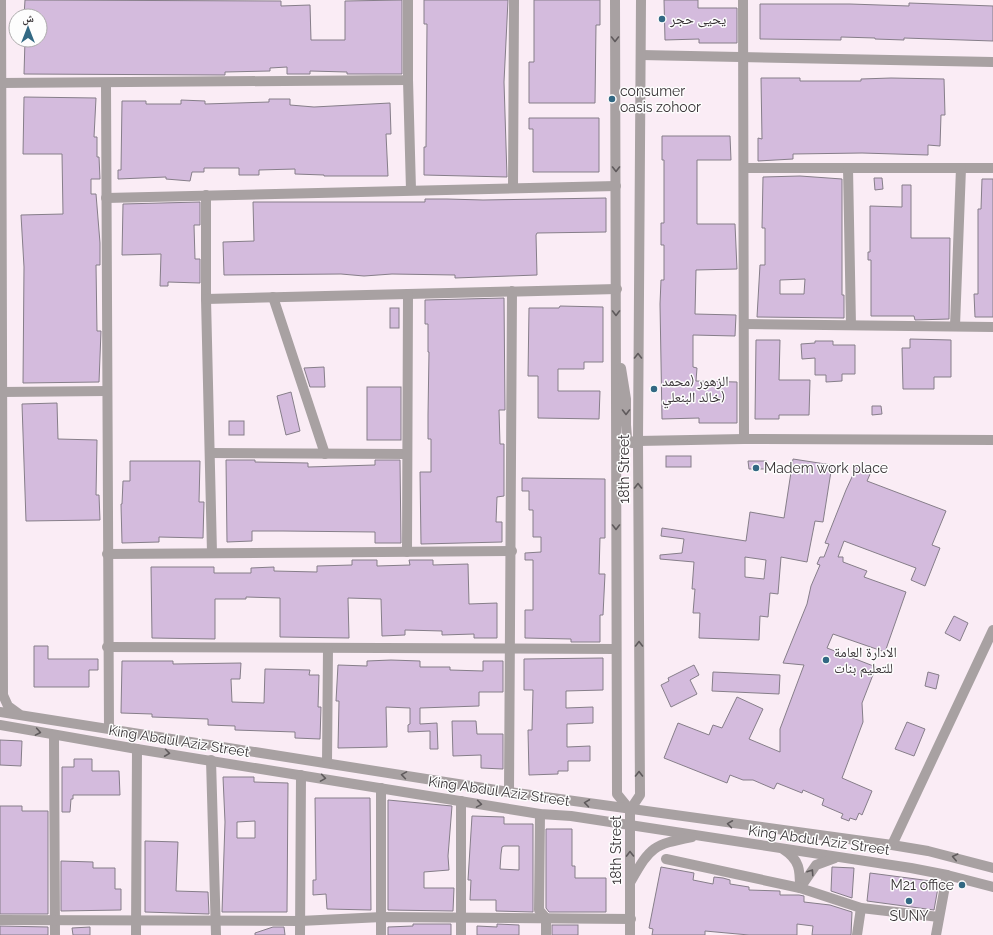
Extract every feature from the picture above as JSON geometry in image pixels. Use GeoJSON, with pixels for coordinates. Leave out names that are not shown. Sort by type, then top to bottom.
{"type":"FeatureCollection","features":[{"type":"Feature","properties":{"kind":"street"},"geometry":{"type":"LineString","coordinates":[[1,0],[3,694],[8,706],[21,715]]}},
{"type":"Feature","properties":{"kind":"street"},"geometry":{"type":"LineString","coordinates":[[408,0],[408,80],[411,190]]}},
{"type":"Feature","properties":{"kind":"street"},"geometry":{"type":"LineString","coordinates":[[513,188],[514,0]]}},
{"type":"Feature","properties":{"kind":"street"},"geometry":{"type":"LineString","coordinates":[[615,0],[617,794],[630,810]]}},
{"type":"Feature","properties":{"kind":"street","name":"18th Street"},"geometry":{"type":"LineString","coordinates":[[630,935],[630,810],[640,796],[638,441],[641,0]]}},
{"type":"Feature","properties":{"kind":"street"},"geometry":{"type":"LineString","coordinates":[[743,0],[744,439]]}},
{"type":"Feature","properties":{"kind":"street"},"geometry":{"type":"LineString","coordinates":[[641,55],[993,62]]}},
{"type":"Feature","properties":{"kind":"street"},"geometry":{"type":"LineString","coordinates":[[1,83],[106,84],[408,80]]}},
{"type":"Feature","properties":{"kind":"street"},"geometry":{"type":"LineString","coordinates":[[106,84],[107,647],[109,728]]}},
{"type":"Feature","properties":{"kind":"street"},"geometry":{"type":"LineString","coordinates":[[744,168],[993,168]]}},
{"type":"Feature","properties":{"kind":"street"},"geometry":{"type":"LineString","coordinates":[[848,168],[851,325]]}},
{"type":"Feature","properties":{"kind":"street"},"geometry":{"type":"LineString","coordinates":[[955,326],[961,168]]}},
{"type":"Feature","properties":{"kind":"street"},"geometry":{"type":"LineString","coordinates":[[106,198],[616,186]]}},
{"type":"Feature","properties":{"kind":"street"},"geometry":{"type":"LineString","coordinates":[[206,195],[206,299],[212,553]]}},
{"type":"Feature","properties":{"kind":"street"},"geometry":{"type":"LineString","coordinates":[[206,299],[616,289]]}},
{"type":"Feature","properties":{"kind":"street"},"geometry":{"type":"LineString","coordinates":[[509,792],[512,551],[512,291]]}},
{"type":"Feature","properties":{"kind":"street"},"geometry":{"type":"LineString","coordinates":[[407,552],[408,294]]}},
{"type":"Feature","properties":{"kind":"street"},"geometry":{"type":"LineString","coordinates":[[273,297],[325,454]]}},
{"type":"Feature","properties":{"kind":"street"},"geometry":{"type":"LineString","coordinates":[[744,324],[993,327]]}},
{"type":"Feature","properties":{"kind":"street"},"geometry":{"type":"LineString","coordinates":[[616,332],[626,399],[628,438],[632,443],[638,441],[744,439],[993,440]]}},
{"type":"Feature","properties":{"kind":"street"},"geometry":{"type":"LineString","coordinates":[[2,392],[107,391]]}},
{"type":"Feature","properties":{"kind":"street"},"geometry":{"type":"LineString","coordinates":[[210,453],[407,454]]}},
{"type":"Feature","properties":{"kind":"street"},"geometry":{"type":"LineString","coordinates":[[107,554],[512,551]]}},
{"type":"Feature","properties":{"kind":"street"},"geometry":{"type":"LineString","coordinates":[[892,845],[993,630]]}},
{"type":"Feature","properties":{"kind":"street"},"geometry":{"type":"LineString","coordinates":[[107,647],[616,649]]}},
{"type":"Feature","properties":{"kind":"street"},"geometry":{"type":"LineString","coordinates":[[327,764],[328,648]]}},
{"type":"Feature","properties":{"kind":"street","name":"King Abdul Aziz Street"},"geometry":{"type":"LineString","coordinates":[[0,712],[509,792],[630,810],[892,845],[936,853],[993,868]]}},
{"type":"Feature","properties":{"kind":"street","name":"King Abdul Aziz Street"},"geometry":{"type":"LineString","coordinates":[[0,726],[540,814],[571,816],[947,874],[993,887]]}},
{"type":"Feature","properties":{"kind":"street"},"geometry":{"type":"LineString","coordinates":[[54,735],[55,935]]}},
{"type":"Feature","properties":{"kind":"street"},"geometry":{"type":"LineString","coordinates":[[136,935],[137,749]]}},
{"type":"Feature","properties":{"kind":"street"},"geometry":{"type":"LineString","coordinates":[[211,760],[216,935]]}},
{"type":"Feature","properties":{"kind":"street"},"geometry":{"type":"LineString","coordinates":[[300,935],[301,775]]}},
{"type":"Feature","properties":{"kind":"street"},"geometry":{"type":"LineString","coordinates":[[381,788],[381,935]]}},
{"type":"Feature","properties":{"kind":"street"},"geometry":{"type":"LineString","coordinates":[[461,801],[461,935]]}},
{"type":"Feature","properties":{"kind":"street"},"geometry":{"type":"LineString","coordinates":[[540,814],[539,910],[546,918],[546,935]]}},
{"type":"Feature","properties":{"kind":"street"},"geometry":{"type":"LineString","coordinates":[[630,883],[644,858],[657,846],[698,836]]}},
{"type":"Feature","properties":{"kind":"street"},"geometry":{"type":"LineString","coordinates":[[782,848],[791,854],[798,864],[800,888]]}},
{"type":"Feature","properties":{"kind":"street"},"geometry":{"type":"LineString","coordinates":[[800,888],[816,865],[825,860],[841,857]]}},
{"type":"Feature","properties":{"kind":"street"},"geometry":{"type":"LineString","coordinates":[[666,860],[800,888],[861,908],[939,917]]}},
{"type":"Feature","properties":{"kind":"street"},"geometry":{"type":"LineString","coordinates":[[936,935],[947,874]]}},
{"type":"Feature","properties":{"kind":"street"},"geometry":{"type":"LineString","coordinates":[[857,935],[861,908]]}},
{"type":"Feature","properties":{"kind":"street"},"geometry":{"type":"LineString","coordinates":[[0,920],[216,919],[300,921],[382,917],[631,919]]}},
{"type":"Feature","properties":{"kind":"building"},"geometry":{"type":"Polygon","coordinates":[[[25,0],[281,1],[281,6],[310,5],[311,40],[345,40],[345,1],[402,0],[402,74],[347,74],[347,72],[310,71],[310,74],[287,74],[287,67],[270,68],[270,71],[225,72],[225,75],[24,74],[25,48],[48,48],[48,8],[24,8],[25,0]]]}},
{"type":"Feature","properties":{"kind":"building"},"geometry":{"type":"Polygon","coordinates":[[[424,0],[508,0],[504,82],[507,177],[424,175],[424,147],[426,147],[427,24],[424,24],[424,0]]]}},
{"type":"Feature","properties":{"kind":"building"},"geometry":{"type":"Polygon","coordinates":[[[534,0],[600,0],[600,25],[596,25],[595,103],[529,103],[529,62],[534,62],[534,0]]]}},
{"type":"Feature","properties":{"kind":"building"},"geometry":{"type":"Polygon","coordinates":[[[664,0],[698,0],[698,8],[737,8],[737,43],[699,43],[699,39],[665,40],[664,0]]]}},
{"type":"Feature","properties":{"kind":"building"},"geometry":{"type":"Polygon","coordinates":[[[909,3],[993,6],[993,41],[904,38],[904,40],[841,37],[841,40],[760,39],[760,4],[850,4],[909,6],[909,3]]]}},
{"type":"Feature","properties":{"kind":"building"},"geometry":{"type":"Polygon","coordinates":[[[761,78],[800,78],[800,81],[861,81],[861,79],[891,78],[944,79],[945,115],[941,115],[940,146],[928,145],[928,155],[862,153],[793,154],[793,159],[758,161],[758,138],[762,139],[761,78]]]}},
{"type":"Feature","properties":{"kind":"building"},"geometry":{"type":"Polygon","coordinates":[[[24,97],[96,98],[94,137],[97,137],[97,157],[99,157],[100,179],[91,179],[91,194],[96,194],[100,243],[100,265],[96,265],[97,331],[101,331],[99,382],[23,383],[24,267],[21,215],[63,214],[62,154],[23,154],[24,97]]]}},
{"type":"Feature","properties":{"kind":"building"},"geometry":{"type":"Polygon","coordinates":[[[269,99],[290,99],[290,105],[314,107],[390,103],[391,134],[386,134],[388,176],[324,176],[295,174],[295,169],[259,170],[259,175],[239,175],[239,168],[204,168],[204,172],[192,172],[190,181],[166,179],[166,177],[118,179],[118,170],[121,170],[122,101],[146,101],[146,104],[181,104],[181,100],[205,101],[205,104],[269,102],[269,99]]]}},
{"type":"Feature","properties":{"kind":"building"},"geometry":{"type":"Polygon","coordinates":[[[529,118],[599,118],[599,172],[533,172],[533,129],[529,129],[529,118]]]}},
{"type":"Feature","properties":{"kind":"building"},"geometry":{"type":"Polygon","coordinates":[[[662,136],[730,136],[731,160],[697,160],[697,224],[735,224],[737,269],[696,270],[695,314],[736,315],[735,336],[693,335],[693,367],[697,368],[696,381],[737,382],[737,423],[699,423],[699,418],[662,419],[660,304],[661,280],[664,280],[664,245],[661,245],[661,223],[664,223],[664,160],[662,160],[662,136]]]}},
{"type":"Feature","properties":{"kind":"building"},"geometry":{"type":"Polygon","coordinates":[[[800,176],[842,179],[842,295],[844,295],[844,318],[757,317],[760,265],[765,265],[765,228],[762,228],[763,177],[800,176]],[[805,279],[780,280],[780,294],[804,294],[805,279]]]}},
{"type":"Feature","properties":{"kind":"building"},"geometry":{"type":"Polygon","coordinates":[[[874,178],[882,178],[883,189],[875,190],[874,178]]]}},
{"type":"Feature","properties":{"kind":"building"},"geometry":{"type":"Polygon","coordinates":[[[982,179],[993,179],[993,317],[975,317],[974,294],[978,294],[978,209],[981,209],[982,179]]]}},
{"type":"Feature","properties":{"kind":"building"},"geometry":{"type":"Polygon","coordinates":[[[902,185],[911,185],[911,238],[950,238],[949,319],[915,320],[914,316],[871,316],[871,260],[868,260],[868,252],[870,252],[870,206],[902,207],[902,185]]]}},
{"type":"Feature","properties":{"kind":"building"},"geometry":{"type":"Polygon","coordinates":[[[606,198],[606,232],[537,233],[537,275],[455,278],[455,275],[392,274],[364,276],[341,274],[224,275],[223,242],[254,241],[253,202],[425,202],[425,199],[483,200],[606,198]]]}},
{"type":"Feature","properties":{"kind":"building"},"geometry":{"type":"Polygon","coordinates":[[[200,202],[200,225],[194,225],[195,259],[200,259],[200,283],[168,282],[168,286],[160,286],[161,254],[122,255],[123,204],[200,202]]]}},
{"type":"Feature","properties":{"kind":"building"},"geometry":{"type":"Polygon","coordinates":[[[504,298],[505,410],[499,410],[500,444],[504,444],[504,496],[497,497],[496,522],[502,522],[502,542],[421,544],[420,472],[431,472],[431,439],[428,439],[429,352],[428,324],[425,324],[425,300],[504,298]]]}},
{"type":"Feature","properties":{"kind":"building"},"geometry":{"type":"Polygon","coordinates":[[[560,306],[603,307],[603,362],[584,362],[584,369],[558,369],[558,391],[600,391],[599,419],[538,418],[538,376],[528,376],[529,308],[559,308],[560,306]]]}},
{"type":"Feature","properties":{"kind":"building"},"geometry":{"type":"Polygon","coordinates":[[[390,308],[399,308],[399,328],[390,328],[390,308]]]}},
{"type":"Feature","properties":{"kind":"building"},"geometry":{"type":"Polygon","coordinates":[[[910,339],[951,340],[951,377],[934,377],[934,389],[903,389],[902,348],[910,348],[910,339]]]}},
{"type":"Feature","properties":{"kind":"building"},"geometry":{"type":"Polygon","coordinates":[[[756,340],[780,340],[779,380],[810,380],[809,415],[779,415],[779,419],[755,419],[756,340]]]}},
{"type":"Feature","properties":{"kind":"building"},"geometry":{"type":"Polygon","coordinates":[[[815,341],[833,341],[833,345],[855,345],[855,374],[842,374],[842,381],[826,382],[826,375],[815,375],[815,358],[802,359],[801,344],[815,343],[815,341]]]}},
{"type":"Feature","properties":{"kind":"building"},"geometry":{"type":"Polygon","coordinates":[[[324,367],[325,387],[310,387],[304,368],[324,367]]]}},
{"type":"Feature","properties":{"kind":"building"},"geometry":{"type":"Polygon","coordinates":[[[367,387],[401,387],[401,440],[367,440],[367,387]]]}},
{"type":"Feature","properties":{"kind":"building"},"geometry":{"type":"Polygon","coordinates":[[[291,392],[300,431],[286,435],[277,396],[291,392]]]}},
{"type":"Feature","properties":{"kind":"building"},"geometry":{"type":"Polygon","coordinates":[[[57,403],[58,439],[97,440],[96,495],[99,495],[100,520],[26,521],[22,404],[57,403]]]}},
{"type":"Feature","properties":{"kind":"building"},"geometry":{"type":"Polygon","coordinates":[[[872,406],[881,406],[882,414],[872,415],[872,406]]]}},
{"type":"Feature","properties":{"kind":"building"},"geometry":{"type":"Polygon","coordinates":[[[229,421],[244,421],[244,435],[229,435],[229,421]]]}},
{"type":"Feature","properties":{"kind":"building"},"geometry":{"type":"Polygon","coordinates":[[[666,456],[691,456],[691,467],[666,467],[666,456]]]}},
{"type":"Feature","properties":{"kind":"building"},"geometry":{"type":"Polygon","coordinates":[[[793,459],[832,465],[823,522],[815,521],[807,562],[781,557],[778,594],[770,593],[768,617],[760,616],[759,640],[699,638],[700,613],[693,613],[695,589],[692,589],[694,562],[660,559],[660,555],[682,553],[684,539],[661,536],[662,528],[746,541],[750,512],[784,518],[793,459]],[[745,557],[745,577],[764,579],[766,560],[745,557]]]}},
{"type":"Feature","properties":{"kind":"building"},"geometry":{"type":"Polygon","coordinates":[[[226,460],[308,463],[308,467],[375,465],[375,460],[400,460],[401,543],[375,543],[375,532],[283,531],[252,531],[252,541],[227,542],[226,460]]]}},
{"type":"Feature","properties":{"kind":"building"},"geometry":{"type":"Polygon","coordinates":[[[130,461],[200,461],[199,502],[204,502],[203,538],[159,537],[159,542],[122,543],[121,504],[123,481],[130,481],[130,461]]]}},
{"type":"Feature","properties":{"kind":"building"},"geometry":{"type":"Polygon","coordinates":[[[748,461],[767,461],[767,469],[749,469],[748,461]]]}},
{"type":"Feature","properties":{"kind":"building"},"geometry":{"type":"Polygon","coordinates":[[[857,466],[871,472],[867,481],[946,511],[932,545],[940,548],[925,586],[911,580],[916,568],[844,541],[838,557],[843,557],[843,562],[867,571],[864,577],[906,592],[885,652],[833,634],[827,648],[876,667],[862,703],[863,722],[842,778],[872,791],[862,815],[859,813],[856,820],[850,818],[849,821],[841,818],[843,814],[822,805],[824,799],[803,790],[802,793],[777,783],[774,789],[753,780],[743,780],[730,775],[727,783],[664,758],[678,723],[709,735],[713,725],[722,728],[737,697],[763,709],[749,739],[780,752],[780,729],[804,665],[783,663],[807,604],[811,586],[820,565],[817,564],[820,557],[824,557],[829,544],[825,543],[857,466]]]}},
{"type":"Feature","properties":{"kind":"building"},"geometry":{"type":"Polygon","coordinates":[[[522,478],[605,479],[605,538],[600,538],[599,574],[605,574],[603,615],[600,615],[600,642],[571,642],[571,639],[525,638],[525,610],[533,610],[533,560],[525,560],[525,553],[541,552],[541,537],[533,537],[533,510],[529,510],[529,491],[522,491],[522,478]]]}},
{"type":"Feature","properties":{"kind":"building"},"geometry":{"type":"Polygon","coordinates":[[[352,560],[377,560],[377,566],[410,565],[409,560],[433,560],[433,565],[468,564],[469,604],[497,603],[497,638],[474,638],[474,634],[442,635],[442,631],[405,630],[405,635],[382,636],[381,599],[348,598],[349,638],[280,637],[280,598],[246,597],[246,599],[215,599],[215,639],[152,638],[151,567],[214,567],[214,573],[251,573],[251,568],[274,567],[274,571],[317,572],[317,566],[352,565],[352,560]]]}},
{"type":"Feature","properties":{"kind":"building"},"geometry":{"type":"Polygon","coordinates":[[[954,616],[968,623],[960,641],[945,633],[954,616]]]}},
{"type":"Feature","properties":{"kind":"building"},"geometry":{"type":"Polygon","coordinates":[[[34,646],[48,646],[48,659],[98,659],[98,670],[89,670],[89,687],[34,687],[34,646]]]}},
{"type":"Feature","properties":{"kind":"building"},"geometry":{"type":"Polygon","coordinates":[[[603,658],[603,690],[566,691],[566,708],[593,707],[593,723],[567,724],[567,747],[590,746],[590,761],[568,761],[568,771],[558,771],[558,774],[529,775],[528,730],[532,730],[533,690],[524,690],[524,659],[603,658]]]}},
{"type":"Feature","properties":{"kind":"building"},"geometry":{"type":"Polygon","coordinates":[[[122,661],[173,661],[173,664],[241,663],[240,679],[231,679],[232,702],[264,703],[265,669],[310,670],[309,675],[319,675],[318,707],[321,707],[320,739],[295,738],[295,732],[235,730],[235,726],[208,725],[208,719],[152,717],[152,714],[121,713],[122,661]]]}},
{"type":"Feature","properties":{"kind":"building"},"geometry":{"type":"Polygon","coordinates":[[[367,661],[420,661],[420,667],[450,667],[450,670],[483,671],[483,661],[503,661],[503,692],[479,692],[479,706],[420,708],[420,724],[437,723],[438,749],[430,749],[430,731],[408,732],[408,725],[410,724],[410,708],[386,707],[387,747],[338,748],[339,701],[336,701],[338,665],[367,666],[367,661]]]}},
{"type":"Feature","properties":{"kind":"building"},"geometry":{"type":"Polygon","coordinates":[[[694,665],[699,675],[690,680],[697,694],[671,707],[661,685],[669,681],[668,678],[694,665]]]}},
{"type":"Feature","properties":{"kind":"building"},"geometry":{"type":"Polygon","coordinates":[[[713,672],[780,675],[779,694],[712,691],[713,672]]]}},
{"type":"Feature","properties":{"kind":"building"},"geometry":{"type":"Polygon","coordinates":[[[928,672],[939,675],[936,689],[925,686],[928,672]]]}},
{"type":"Feature","properties":{"kind":"building"},"geometry":{"type":"Polygon","coordinates":[[[452,721],[476,721],[477,734],[503,734],[503,769],[481,768],[481,755],[453,756],[452,721]]]}},
{"type":"Feature","properties":{"kind":"building"},"geometry":{"type":"Polygon","coordinates":[[[907,722],[925,729],[914,756],[895,749],[907,722]]]}},
{"type":"Feature","properties":{"kind":"building"},"geometry":{"type":"Polygon","coordinates":[[[0,740],[22,741],[21,766],[0,765],[0,740]]]}},
{"type":"Feature","properties":{"kind":"building"},"geometry":{"type":"Polygon","coordinates":[[[74,759],[92,759],[92,771],[119,771],[120,795],[73,795],[73,799],[71,799],[70,812],[62,812],[62,767],[74,767],[74,759]]]}},
{"type":"Feature","properties":{"kind":"building"},"geometry":{"type":"Polygon","coordinates":[[[223,777],[254,777],[254,782],[288,783],[287,912],[222,912],[225,822],[223,777]],[[255,821],[237,822],[237,838],[255,838],[255,821]]]}},
{"type":"Feature","properties":{"kind":"building"},"geometry":{"type":"Polygon","coordinates":[[[315,798],[370,798],[371,910],[327,909],[326,894],[313,895],[313,880],[316,880],[315,798]]]}},
{"type":"Feature","properties":{"kind":"building"},"geometry":{"type":"Polygon","coordinates":[[[388,800],[452,806],[448,856],[449,870],[424,872],[424,888],[454,888],[453,911],[388,910],[388,800]]]}},
{"type":"Feature","properties":{"kind":"building"},"geometry":{"type":"Polygon","coordinates":[[[0,806],[22,806],[22,811],[48,811],[48,914],[0,914],[0,806]]]}},
{"type":"Feature","properties":{"kind":"building"},"geometry":{"type":"Polygon","coordinates":[[[472,816],[504,817],[504,824],[533,824],[533,912],[496,911],[496,900],[470,900],[471,880],[468,880],[472,816]],[[519,846],[502,847],[500,869],[519,870],[519,846]]]}},
{"type":"Feature","properties":{"kind":"building"},"geometry":{"type":"Polygon","coordinates":[[[546,829],[572,829],[572,866],[575,866],[575,878],[606,878],[606,912],[549,912],[546,908],[546,829]]]}},
{"type":"Feature","properties":{"kind":"building"},"geometry":{"type":"Polygon","coordinates":[[[145,841],[178,842],[176,891],[208,892],[209,914],[145,912],[145,841]]]}},
{"type":"Feature","properties":{"kind":"building"},"geometry":{"type":"Polygon","coordinates":[[[61,861],[93,862],[93,868],[115,868],[115,889],[121,889],[121,910],[61,911],[61,861]]]}},
{"type":"Feature","properties":{"kind":"building"},"geometry":{"type":"Polygon","coordinates":[[[661,867],[694,873],[693,880],[713,884],[714,877],[723,878],[730,880],[730,884],[749,887],[749,890],[780,891],[780,895],[804,896],[804,902],[830,905],[852,912],[851,935],[812,935],[813,926],[797,924],[797,935],[749,935],[705,931],[705,935],[652,935],[653,929],[649,928],[661,867]]]}},
{"type":"Feature","properties":{"kind":"building"},"geometry":{"type":"Polygon","coordinates":[[[832,867],[854,868],[852,898],[831,891],[832,867]]]}},
{"type":"Feature","properties":{"kind":"building"},"geometry":{"type":"Polygon","coordinates":[[[870,873],[939,882],[934,910],[867,901],[870,873]]]}},
{"type":"Feature","properties":{"kind":"building"},"geometry":{"type":"Polygon","coordinates":[[[413,924],[451,924],[451,935],[388,935],[388,927],[413,926],[413,924]]]}},
{"type":"Feature","properties":{"kind":"building"},"geometry":{"type":"Polygon","coordinates":[[[497,924],[519,925],[519,935],[477,935],[477,926],[497,927],[497,924]]]}},
{"type":"Feature","properties":{"kind":"building"},"geometry":{"type":"Polygon","coordinates":[[[552,925],[578,925],[578,935],[552,935],[552,925]]]}},
{"type":"Feature","properties":{"kind":"building"},"geometry":{"type":"Polygon","coordinates":[[[0,926],[48,927],[48,935],[0,935],[0,926]]]}},
{"type":"Feature","properties":{"kind":"building"},"geometry":{"type":"Polygon","coordinates":[[[90,927],[90,935],[73,935],[72,928],[90,927]]]}},
{"type":"Feature","properties":{"kind":"building"},"geometry":{"type":"Polygon","coordinates":[[[273,927],[284,927],[285,935],[255,935],[255,933],[273,927]]]}},
{"type":"Feature","properties":{"kind":"place","name":"يحيى حجر"},"geometry":{"type":"Point","coordinates":[662,19]}},
{"type":"Feature","properties":{"kind":"place","name":"consumer oasis zohoor"},"geometry":{"type":"Point","coordinates":[612,99]}},
{"type":"Feature","properties":{"kind":"place","name":"الزهور (محمد خالد البنعلي)"},"geometry":{"type":"Point","coordinates":[654,389]}},
{"type":"Feature","properties":{"kind":"place","name":"Madem work place"},"geometry":{"type":"Point","coordinates":[756,468]}},
{"type":"Feature","properties":{"kind":"place","name":"الادارة العامة للتعليم بنات"},"geometry":{"type":"Point","coordinates":[826,660]}},
{"type":"Feature","properties":{"kind":"place","name":"M21 office"},"geometry":{"type":"Point","coordinates":[962,885]}},
{"type":"Feature","properties":{"kind":"place","name":"SUNY"},"geometry":{"type":"Point","coordinates":[909,901]}}]}
